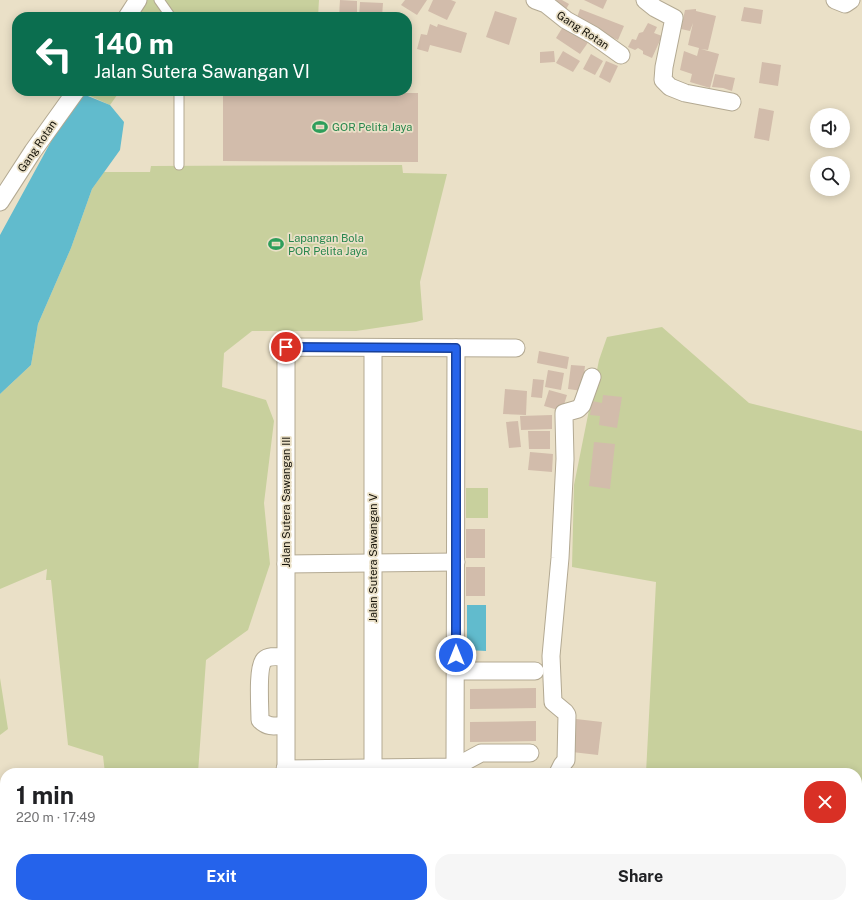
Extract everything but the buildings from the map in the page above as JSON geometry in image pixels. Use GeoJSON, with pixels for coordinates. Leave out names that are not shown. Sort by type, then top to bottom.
{"type":"FeatureCollection","features":[{"type":"Feature","properties":{"kind":"street"},"geometry":{"type":"LineString","coordinates":[[130,12],[138,0]]}},
{"type":"Feature","properties":{"kind":"street"},"geometry":{"type":"LineString","coordinates":[[645,0],[654,8],[674,18],[664,67],[663,80],[670,87],[685,93],[732,102]]}},
{"type":"Feature","properties":{"kind":"street"},"geometry":{"type":"LineString","coordinates":[[835,0],[845,4],[851,0]]}},
{"type":"Feature","properties":{"kind":"street","name":"Gang Rotan"},"geometry":{"type":"LineString","coordinates":[[543,1],[566,20],[593,35],[621,55]]}},
{"type":"Feature","properties":{"kind":"street","name":"Gang Rotan"},"geometry":{"type":"LineString","coordinates":[[0,202],[33,151],[72,96]]}},
{"type":"Feature","properties":{"kind":"street","name":"Jalan Sutera Sawangan III"},"geometry":{"type":"LineString","coordinates":[[286,768],[286,347],[373,348]]}},
{"type":"Feature","properties":{"kind":"street"},"geometry":{"type":"LineString","coordinates":[[373,348],[516,348]]}},
{"type":"Feature","properties":{"kind":"street","name":"Jalan Sutera Sawangan V"},"geometry":{"type":"LineString","coordinates":[[373,348],[373,768]]}},
{"type":"Feature","properties":{"kind":"street"},"geometry":{"type":"LineString","coordinates":[[455,767],[456,348]]}},
{"type":"Feature","properties":{"kind":"street"},"geometry":{"type":"LineString","coordinates":[[560,768],[566,760],[567,715],[553,702],[551,656],[560,558],[565,459],[564,413],[576,410],[582,405],[592,377]]}},
{"type":"Feature","properties":{"kind":"street"},"geometry":{"type":"LineString","coordinates":[[286,564],[456,562]]}},
{"type":"Feature","properties":{"kind":"street"},"geometry":{"type":"LineString","coordinates":[[286,657],[271,657],[265,660],[260,667],[260,720],[264,724],[271,727],[286,725]]}},
{"type":"Feature","properties":{"kind":"street"},"geometry":{"type":"LineString","coordinates":[[456,671],[535,671]]}},
{"type":"Feature","properties":{"kind":"street"},"geometry":{"type":"LineString","coordinates":[[443,768],[455,767],[481,753],[530,753]]}},
{"type":"Feature","properties":{"kind":"lane"},"geometry":{"type":"LineString","coordinates":[[159,0],[167,12]]}},
{"type":"Feature","properties":{"kind":"lane"},"geometry":{"type":"LineString","coordinates":[[179,96],[181,128],[179,165]]}},
{"type":"Feature","properties":{"kind":"green space"},"geometry":{"type":"Polygon","coordinates":[[[137,0],[319,0],[318,12],[129,12],[137,0]]]}},
{"type":"Feature","properties":{"kind":"green space"},"geometry":{"type":"Polygon","coordinates":[[[90,96],[116,96],[110,105],[90,96]]]}},
{"type":"Feature","properties":{"kind":"green space"},"geometry":{"type":"Polygon","coordinates":[[[402,165],[403,173],[447,174],[420,282],[423,320],[356,331],[252,331],[224,353],[222,387],[266,400],[274,421],[264,503],[270,564],[248,630],[206,660],[198,768],[104,768],[103,756],[68,745],[51,580],[46,580],[47,569],[0,589],[0,394],[31,365],[38,324],[71,248],[92,189],[104,172],[150,172],[151,166],[402,165]]]}},
{"type":"Feature","properties":{"kind":"green space"},"geometry":{"type":"Polygon","coordinates":[[[662,327],[749,403],[862,431],[862,768],[646,768],[656,582],[572,567],[574,485],[599,360],[607,337],[662,327]]]}},
{"type":"Feature","properties":{"kind":"green space"},"geometry":{"type":"Polygon","coordinates":[[[466,488],[488,488],[488,518],[466,518],[466,488]]]}},
{"type":"Feature","properties":{"kind":"green space"},"geometry":{"type":"Polygon","coordinates":[[[0,678],[8,729],[0,735],[0,678]]]}},
{"type":"Feature","properties":{"kind":"water"},"geometry":{"type":"Polygon","coordinates":[[[76,96],[88,96],[110,105],[124,122],[120,150],[92,189],[71,248],[38,324],[31,365],[0,394],[0,235],[76,96]]]}},
{"type":"Feature","properties":{"kind":"water"},"geometry":{"type":"Polygon","coordinates":[[[467,605],[486,605],[486,651],[467,650],[467,605]]]}},
{"type":"Feature","properties":{"kind":"place","name":"GOR Pelita Jaya"},"geometry":{"type":"Point","coordinates":[320,127]}},
{"type":"Feature","properties":{"kind":"place","name":"Lapangan Bola POR Pelita Jaya"},"geometry":{"type":"Point","coordinates":[276,244]}},
{"type":"Feature","properties":{"kind":"route"},"geometry":{"type":"LineString","coordinates":[[286,347],[456,348],[456,655]]}}]}
